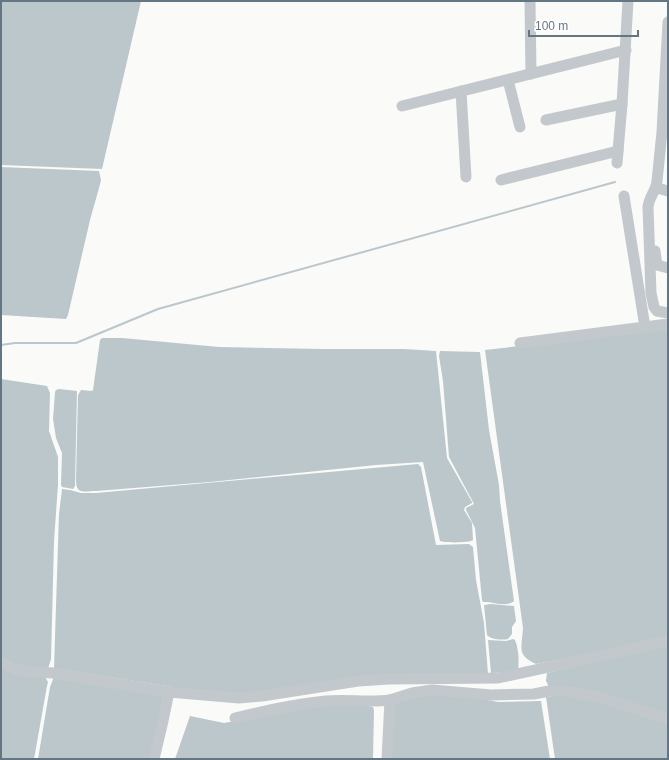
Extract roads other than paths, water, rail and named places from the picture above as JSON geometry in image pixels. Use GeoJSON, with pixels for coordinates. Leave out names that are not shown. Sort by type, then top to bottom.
{"type":"FeatureCollection","features":[{"type":"Feature","properties":{"kind":"street"},"geometry":{"type":"LineString","coordinates":[[530,1],[531,74]]}},
{"type":"Feature","properties":{"kind":"street"},"geometry":{"type":"LineString","coordinates":[[617,163],[626,50],[628,1]]}},
{"type":"Feature","properties":{"kind":"street"},"geometry":{"type":"LineString","coordinates":[[668,22],[665,132],[656,188],[649,199],[651,293],[654,307],[657,311],[668,314]]}},
{"type":"Feature","properties":{"kind":"street"},"geometry":{"type":"LineString","coordinates":[[402,106],[626,50]]}},
{"type":"Feature","properties":{"kind":"street"},"geometry":{"type":"LineString","coordinates":[[508,80],[520,127]]}},
{"type":"Feature","properties":{"kind":"street"},"geometry":{"type":"LineString","coordinates":[[461,91],[466,177]]}},
{"type":"Feature","properties":{"kind":"street"},"geometry":{"type":"LineString","coordinates":[[546,120],[622,104]]}},
{"type":"Feature","properties":{"kind":"street"},"geometry":{"type":"LineString","coordinates":[[501,180],[618,151]]}},
{"type":"Feature","properties":{"kind":"street"},"geometry":{"type":"LineString","coordinates":[[656,188],[668,191]]}},
{"type":"Feature","properties":{"kind":"street"},"geometry":{"type":"LineString","coordinates":[[624,196],[646,327]]}},
{"type":"Feature","properties":{"kind":"street"},"geometry":{"type":"LineString","coordinates":[[650,243],[654,246],[656,263],[660,266],[668,268]]}},
{"type":"Feature","properties":{"kind":"street"},"geometry":{"type":"LineString","coordinates":[[520,343],[668,324]]}},
{"type":"Feature","properties":{"kind":"street"},"geometry":{"type":"LineString","coordinates":[[1,662],[14,669],[22,671],[52,673],[169,692],[239,698],[262,696],[358,681],[389,679],[498,678],[668,641]]}},
{"type":"Feature","properties":{"kind":"street"},"geometry":{"type":"LineString","coordinates":[[235,718],[302,704],[326,701],[345,700],[380,702],[412,693],[432,690],[491,696],[534,694],[565,690],[598,697],[668,718]]}},
{"type":"Feature","properties":{"kind":"street"},"geometry":{"type":"LineString","coordinates":[[154,759],[164,721],[169,692]]}},
{"type":"Feature","properties":{"kind":"street"},"geometry":{"type":"LineString","coordinates":[[387,759],[390,700]]}},
{"type":"Feature","properties":{"kind":"waterway"},"geometry":{"type":"LineString","coordinates":[[1,345],[15,343],[76,343],[158,309],[615,182]]}}]}
